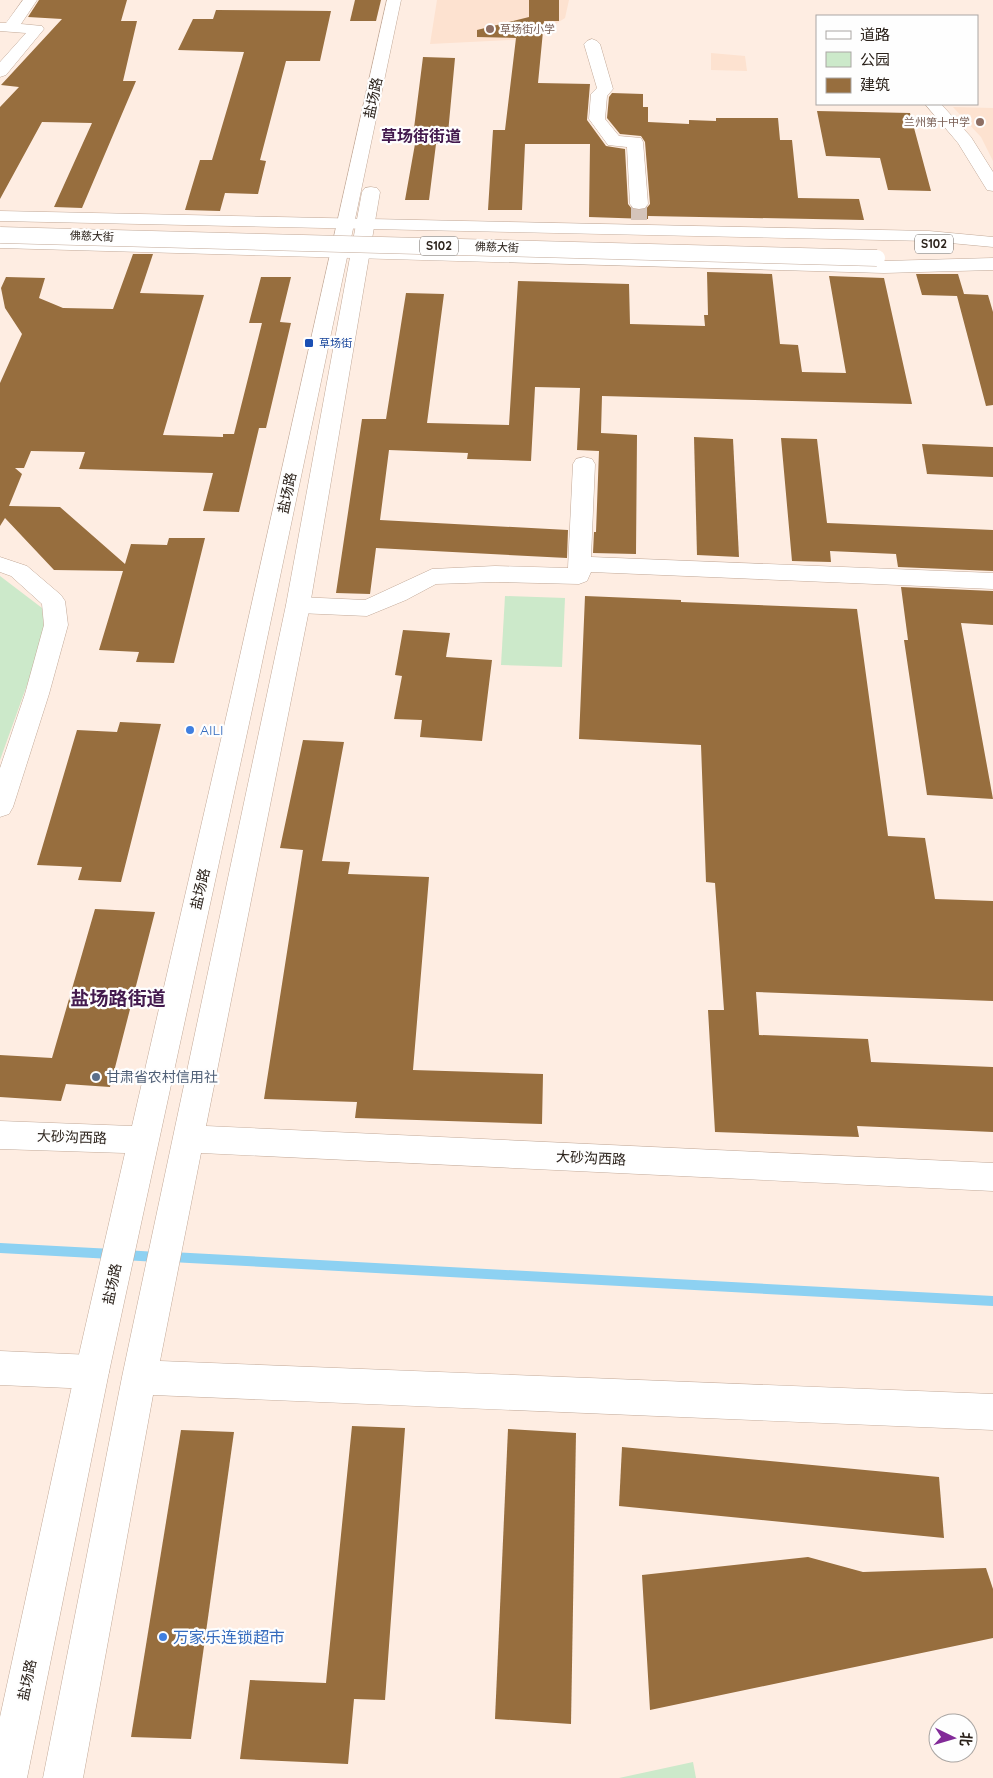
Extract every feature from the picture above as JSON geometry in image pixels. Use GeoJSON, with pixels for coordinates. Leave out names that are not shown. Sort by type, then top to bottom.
{"type":"FeatureCollection","features":[{"type":"Feature","properties":{"kind":"main road"},"geometry":{"type":"LineString","coordinates":[[5,28],[30,0]]}},
{"type":"Feature","properties":{"kind":"main road","name":"盐场路"},"geometry":{"type":"LineString","coordinates":[[63,1778],[152,1315],[298,605],[350,253],[345,223],[394,0]]}},
{"type":"Feature","properties":{"kind":"main road"},"geometry":{"type":"LineString","coordinates":[[0,72],[38,29],[5,28]]}},
{"type":"Feature","properties":{"kind":"main road"},"geometry":{"type":"LineString","coordinates":[[592,44],[605,89],[599,94],[597,119],[614,141],[635,142],[639,218]]}},
{"type":"Feature","properties":{"kind":"main road"},"geometry":{"type":"LineString","coordinates":[[934,105],[966,141],[993,186]]}},
{"type":"Feature","properties":{"kind":"main road","name":"盐场路"},"geometry":{"type":"LineString","coordinates":[[7,1778],[92,1372],[243,696],[350,253],[365,223],[374,175]]}},
{"type":"Feature","properties":{"kind":"main road"},"geometry":{"type":"LineString","coordinates":[[0,216],[345,223],[639,218],[929,236],[993,243]]}},
{"type":"Feature","properties":{"kind":"main road","name":"佛慈大街"},"geometry":{"type":"LineString","coordinates":[[0,223],[876,250],[993,263]]}},
{"type":"Feature","properties":{"kind":"main road","name":"佛慈大街"},"geometry":{"type":"LineString","coordinates":[[0,234],[876,250],[993,243]]}},
{"type":"Feature","properties":{"kind":"main road"},"geometry":{"type":"LineString","coordinates":[[0,244],[884,267],[993,263]]}},
{"type":"Feature","properties":{"kind":"main road"},"geometry":{"type":"LineString","coordinates":[[298,605],[367,608],[398,595],[432,577],[495,574],[579,576],[584,464]]}},
{"type":"Feature","properties":{"kind":"main road"},"geometry":{"type":"LineString","coordinates":[[0,564],[19,571],[53,601],[56,625],[37,694],[0,807]]}},
{"type":"Feature","properties":{"kind":"main road"},"geometry":{"type":"LineString","coordinates":[[579,564],[993,581]]}},
{"type":"Feature","properties":{"kind":"main road","name":"大砂沟西路"},"geometry":{"type":"LineString","coordinates":[[0,1135],[143,1140]]}},
{"type":"Feature","properties":{"kind":"main road","name":"大砂沟西路"},"geometry":{"type":"LineString","coordinates":[[189,1139],[993,1177]]}},
{"type":"Feature","properties":{"kind":"main road"},"geometry":{"type":"LineString","coordinates":[[0,1368],[92,1372]]}},
{"type":"Feature","properties":{"kind":"main road"},"geometry":{"type":"LineString","coordinates":[[140,1377],[993,1412]]}},
{"type":"Feature","properties":{"kind":"shaded area","name":"草场街小学"},"geometry":{"type":"Polygon","coordinates":[[[437,0],[569,0],[565,18],[532,39],[430,44],[437,0]]]}},
{"type":"Feature","properties":{"kind":"shaded area"},"geometry":{"type":"Polygon","coordinates":[[[711,53],[745,56],[747,71],[711,70],[711,53]]]}},
{"type":"Feature","properties":{"kind":"shaded area","name":"兰州第十中学"},"geometry":{"type":"Polygon","coordinates":[[[953,107],[993,108],[993,161],[981,137],[953,107]]]}},
{"type":"Feature","properties":{"kind":"green space"},"geometry":{"type":"Polygon","coordinates":[[[0,576],[42,608],[45,635],[0,760],[0,576]]]}},
{"type":"Feature","properties":{"kind":"green space"},"geometry":{"type":"Polygon","coordinates":[[[505,596],[565,598],[562,667],[501,665],[505,596]]]}},
{"type":"Feature","properties":{"kind":"green space"},"geometry":{"type":"Polygon","coordinates":[[[693,1762],[696,1778],[619,1778],[693,1762]]]}},
{"type":"Feature","properties":{"kind":"building"},"geometry":{"type":"Polygon","coordinates":[[[39,0],[127,0],[121,21],[137,21],[123,81],[136,81],[82,208],[54,207],[92,123],[42,122],[0,199],[0,107],[19,87],[1,85],[62,19],[28,17],[39,0]]]}},
{"type":"Feature","properties":{"kind":"building"},"geometry":{"type":"Polygon","coordinates":[[[355,0],[381,0],[376,21],[350,21],[355,0]]]}},
{"type":"Feature","properties":{"kind":"building"},"geometry":{"type":"Polygon","coordinates":[[[529,0],[559,0],[559,21],[544,21],[538,83],[590,84],[587,120],[606,146],[625,149],[628,204],[632,209],[645,210],[650,204],[645,142],[641,136],[620,134],[607,118],[609,97],[612,93],[643,94],[643,107],[648,107],[648,122],[689,124],[689,120],[716,121],[716,118],[778,118],[780,140],[792,140],[798,198],[859,199],[864,220],[648,216],[648,219],[589,217],[590,144],[525,144],[522,210],[488,210],[493,130],[505,130],[516,38],[477,37],[477,30],[529,17],[529,0]]]}},
{"type":"Feature","properties":{"kind":"building"},"geometry":{"type":"Polygon","coordinates":[[[216,10],[331,11],[320,61],[286,61],[260,160],[266,161],[258,194],[225,193],[220,211],[185,210],[200,160],[212,160],[244,52],[178,50],[193,19],[213,19],[216,10]]]}},
{"type":"Feature","properties":{"kind":"building"},"geometry":{"type":"Polygon","coordinates":[[[423,57],[455,58],[447,144],[436,144],[429,200],[405,200],[415,144],[412,144],[423,57]]]}},
{"type":"Feature","properties":{"kind":"building"},"geometry":{"type":"Polygon","coordinates":[[[817,111],[910,113],[931,191],[888,190],[880,158],[826,156],[817,111]]]}},
{"type":"Feature","properties":{"kind":"building"},"geometry":{"type":"Polygon","coordinates":[[[133,254],[153,254],[140,293],[204,295],[163,435],[223,437],[223,434],[234,434],[262,323],[249,323],[261,277],[291,277],[280,322],[291,323],[266,428],[259,428],[239,512],[203,511],[213,473],[79,469],[85,452],[31,451],[24,468],[15,468],[22,474],[9,506],[60,507],[125,564],[131,544],[167,545],[169,538],[205,538],[174,663],[136,662],[139,652],[99,650],[123,571],[54,570],[5,518],[0,526],[0,383],[22,334],[5,308],[1,288],[6,277],[45,278],[39,298],[63,308],[113,309],[133,254]]]}},
{"type":"Feature","properties":{"kind":"building"},"geometry":{"type":"Polygon","coordinates":[[[707,272],[772,274],[780,344],[798,345],[802,372],[846,373],[829,276],[884,278],[912,404],[602,396],[601,433],[637,435],[636,554],[593,553],[594,532],[596,532],[599,451],[577,450],[580,388],[535,387],[531,461],[467,459],[468,453],[389,450],[380,520],[568,530],[567,558],[376,548],[370,594],[336,593],[362,419],[386,419],[406,293],[444,294],[427,423],[509,425],[518,281],[629,284],[630,324],[705,326],[704,315],[708,315],[707,272]]]}},
{"type":"Feature","properties":{"kind":"building"},"geometry":{"type":"Polygon","coordinates":[[[916,274],[958,274],[964,294],[988,295],[993,312],[993,405],[986,406],[957,296],[922,295],[916,274]]]}},
{"type":"Feature","properties":{"kind":"building"},"geometry":{"type":"Polygon","coordinates":[[[694,437],[733,439],[739,557],[697,555],[694,437]]]}},
{"type":"Feature","properties":{"kind":"building"},"geometry":{"type":"Polygon","coordinates":[[[781,438],[817,439],[827,523],[993,530],[993,571],[898,567],[896,554],[830,551],[831,562],[792,561],[781,438]]]}},
{"type":"Feature","properties":{"kind":"building"},"geometry":{"type":"Polygon","coordinates":[[[922,444],[993,447],[993,477],[927,474],[922,444]]]}},
{"type":"Feature","properties":{"kind":"building"},"geometry":{"type":"Polygon","coordinates":[[[901,587],[993,591],[993,625],[961,623],[993,799],[927,795],[904,640],[908,640],[901,587]]]}},
{"type":"Feature","properties":{"kind":"building"},"geometry":{"type":"Polygon","coordinates":[[[585,596],[857,609],[888,836],[925,838],[935,899],[993,901],[993,1001],[756,992],[759,1035],[868,1039],[871,1062],[993,1067],[993,1132],[857,1126],[859,1137],[715,1132],[708,1010],[724,1010],[715,883],[706,882],[701,745],[579,739],[585,596]]]}},
{"type":"Feature","properties":{"kind":"building"},"geometry":{"type":"Polygon","coordinates":[[[403,630],[450,633],[446,657],[492,660],[482,741],[420,737],[422,720],[394,719],[402,676],[395,675],[403,630]]]}},
{"type":"Feature","properties":{"kind":"building"},"geometry":{"type":"Polygon","coordinates":[[[120,722],[161,724],[121,882],[78,880],[82,867],[37,865],[77,730],[117,732],[120,722]]]}},
{"type":"Feature","properties":{"kind":"building"},"geometry":{"type":"Polygon","coordinates":[[[303,740],[344,742],[322,861],[350,862],[348,874],[429,877],[413,1070],[543,1074],[542,1124],[355,1118],[357,1102],[264,1099],[303,850],[280,848],[303,740]]]}},
{"type":"Feature","properties":{"kind":"building"},"geometry":{"type":"Polygon","coordinates":[[[95,909],[155,912],[110,1087],[66,1084],[61,1101],[0,1097],[0,1055],[52,1058],[95,909]]]}},
{"type":"Feature","properties":{"kind":"building"},"geometry":{"type":"Polygon","coordinates":[[[352,1426],[405,1428],[385,1700],[354,1699],[348,1764],[240,1759],[250,1680],[326,1683],[352,1426]]]}},
{"type":"Feature","properties":{"kind":"building"},"geometry":{"type":"Polygon","coordinates":[[[508,1429],[576,1433],[571,1724],[495,1719],[508,1429]]]}},
{"type":"Feature","properties":{"kind":"building"},"geometry":{"type":"Polygon","coordinates":[[[181,1430],[234,1432],[191,1739],[131,1737],[181,1430]]]}},
{"type":"Feature","properties":{"kind":"building"},"geometry":{"type":"Polygon","coordinates":[[[622,1447],[939,1477],[944,1538],[619,1506],[622,1447]]]}},
{"type":"Feature","properties":{"kind":"building"},"geometry":{"type":"Polygon","coordinates":[[[808,1557],[863,1572],[986,1568],[993,1589],[993,1638],[650,1710],[642,1575],[808,1557]]]}},
{"type":"Feature","properties":{"kind":"waterway"},"geometry":{"type":"LineString","coordinates":[[0,1248],[112,1254]]}},
{"type":"Feature","properties":{"kind":"waterway"},"geometry":{"type":"LineString","coordinates":[[124,1255],[157,1257]]}},
{"type":"Feature","properties":{"kind":"waterway"},"geometry":{"type":"LineString","coordinates":[[171,1257],[993,1301]]}},
{"type":"Feature","properties":{"kind":"tunnel"},"geometry":{"type":"LineString","coordinates":[[639,204],[639,220]]}},
{"type":"Feature","properties":{"kind":"place","name":"草场街小学"},"geometry":{"type":"Point","coordinates":[490,29]}},
{"type":"Feature","properties":{"kind":"place","name":"兰州第十中学"},"geometry":{"type":"Point","coordinates":[980,122]}},
{"type":"Feature","properties":{"kind":"place","name":"草场街"},"geometry":{"type":"Point","coordinates":[309,343]}},
{"type":"Feature","properties":{"kind":"place","name":"AILI"},"geometry":{"type":"Point","coordinates":[190,730]}},
{"type":"Feature","properties":{"kind":"place","name":"甘肃省农村信用社"},"geometry":{"type":"Point","coordinates":[96,1077]}},
{"type":"Feature","properties":{"kind":"place","name":"万家乐连锁超市"},"geometry":{"type":"Point","coordinates":[163,1637]}},
{"type":"Feature","properties":{"kind":"district","name":"草场街街道"},"geometry":{"type":"Point","coordinates":[421,136]}},
{"type":"Feature","properties":{"kind":"district","name":"盐场路街道"},"geometry":{"type":"Point","coordinates":[118,998]}}]}
